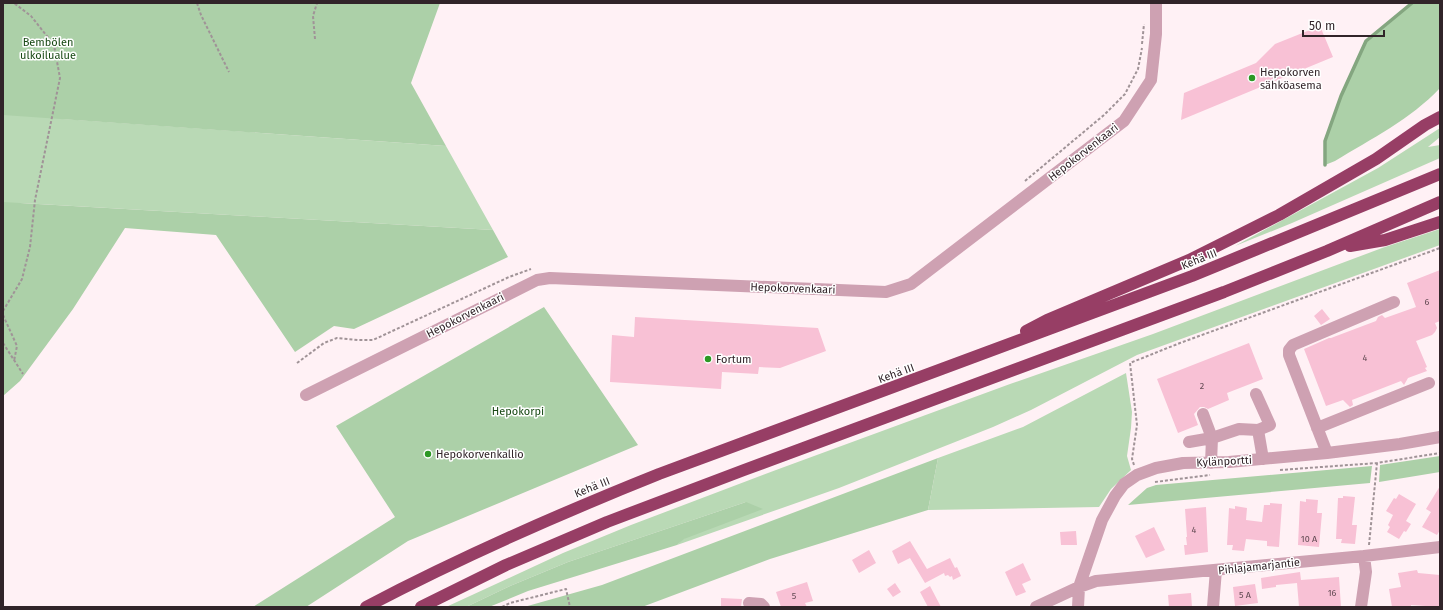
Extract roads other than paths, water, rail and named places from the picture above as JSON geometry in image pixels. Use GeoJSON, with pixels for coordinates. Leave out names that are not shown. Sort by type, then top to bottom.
{"type":"FeatureCollection","features":[{"type":"Feature","properties":{"kind":"highway"},"geometry":{"type":"LineString","coordinates":[[1425,125],[1440,110]]}},
{"type":"Feature","properties":{"kind":"highway"},"geometry":{"type":"LineString","coordinates":[[989,352],[1047,320],[1189,260],[1279,215],[1376,159],[1425,125],[1440,117]]}},
{"type":"Feature","properties":{"kind":"highway","name":"Kehä III"},"geometry":{"type":"LineString","coordinates":[[366,607],[519,532],[659,474],[1192,276],[1440,174]]}},
{"type":"Feature","properties":{"kind":"highway"},"geometry":{"type":"LineString","coordinates":[[421,607],[506,565],[607,522],[737,472],[1224,292],[1327,251],[1440,202]]}},
{"type":"Feature","properties":{"kind":"highway"},"geometry":{"type":"LineString","coordinates":[[1327,251],[1385,240],[1440,222]]}},
{"type":"Feature","properties":{"kind":"street","name":"Hepokorvenkaari"},"geometry":{"type":"LineString","coordinates":[[306,395],[537,280],[550,278],[886,292],[911,284],[1124,121],[1151,80],[1156,34],[1156,3]]}},
{"type":"Feature","properties":{"kind":"street"},"geometry":{"type":"LineString","coordinates":[[1327,453],[1289,355],[1289,350],[1293,345],[1394,302]]}},
{"type":"Feature","properties":{"kind":"street"},"geometry":{"type":"LineString","coordinates":[[1317,428],[1429,383]]}},
{"type":"Feature","properties":{"kind":"street"},"geometry":{"type":"LineString","coordinates":[[1188,442],[1212,438],[1239,429],[1258,430],[1270,425],[1256,394]]}},
{"type":"Feature","properties":{"kind":"street"},"geometry":{"type":"LineString","coordinates":[[1203,414],[1212,438],[1211,463]]}},
{"type":"Feature","properties":{"kind":"street"},"geometry":{"type":"LineString","coordinates":[[1258,430],[1263,459]]}},
{"type":"Feature","properties":{"kind":"street","name":"Kylänportti"},"geometry":{"type":"LineString","coordinates":[[1078,607],[1079,587],[1102,520],[1115,496],[1124,484],[1137,475],[1156,468],[1183,463],[1211,463],[1327,453],[1440,438]]}},
{"type":"Feature","properties":{"kind":"street","name":"Pihlajamarjantie"},"geometry":{"type":"LineString","coordinates":[[1036,607],[1079,587],[1096,582],[1440,547]]}},
{"type":"Feature","properties":{"kind":"street"},"geometry":{"type":"LineString","coordinates":[[1361,607],[1368,555]]}},
{"type":"Feature","properties":{"kind":"street"},"geometry":{"type":"LineString","coordinates":[[1213,607],[1216,570]]}},
{"type":"Feature","properties":{"kind":"street"},"geometry":{"type":"LineString","coordinates":[[749,603],[761,604],[764,607]]}},
{"type":"Feature","properties":{"kind":"waterway"},"geometry":{"type":"LineString","coordinates":[[1325,165],[1325,141],[1341,96],[1366,41],[1412,3]]}},
{"type":"Feature","properties":{"kind":"place","name":"Hepokorven sähköasema"},"geometry":{"type":"Point","coordinates":[1252,78]}},
{"type":"Feature","properties":{"kind":"place","name":"Fortum"},"geometry":{"type":"Point","coordinates":[708,359]}},
{"type":"Feature","properties":{"kind":"place","name":"Hepokorvenkallio"},"geometry":{"type":"Point","coordinates":[428,454]}},
{"type":"Feature","properties":{"kind":"park label","name":"Bembölen ulkoilualue"},"geometry":{"type":"Point","coordinates":[48,48]}},
{"type":"Feature","properties":{"kind":"park label","name":"Hepokorpi"},"geometry":{"type":"Point","coordinates":[518,411]}}]}
